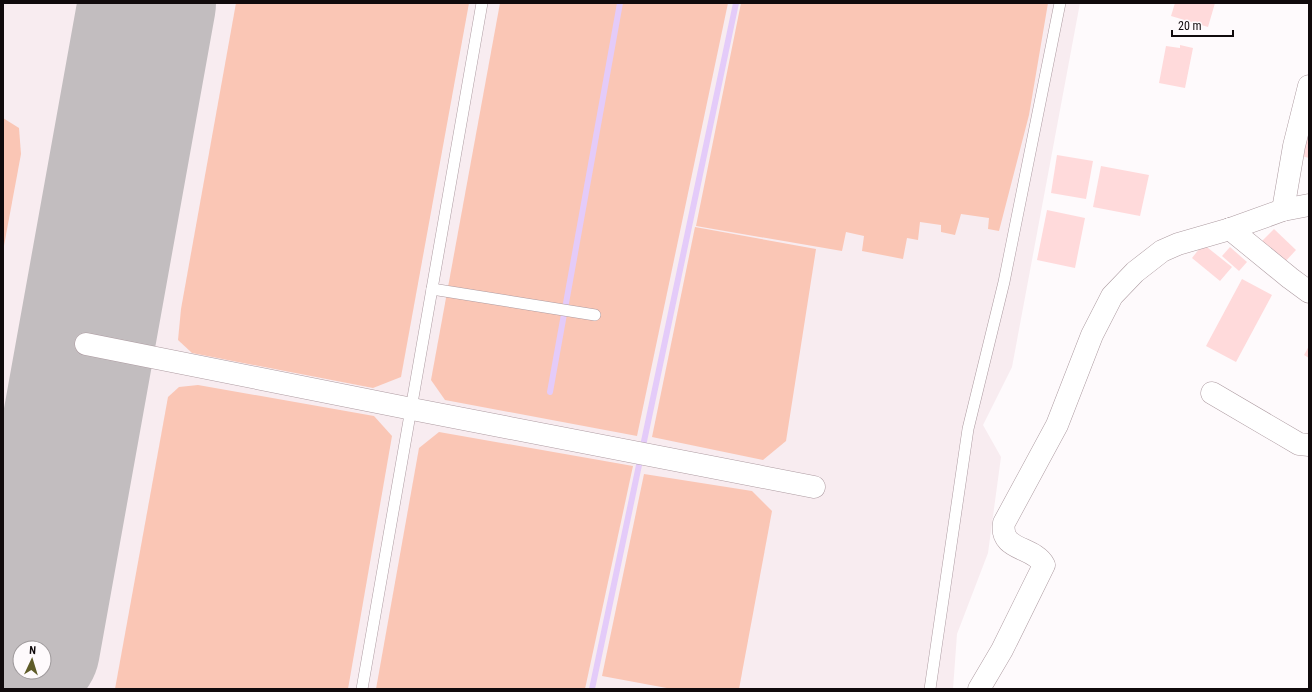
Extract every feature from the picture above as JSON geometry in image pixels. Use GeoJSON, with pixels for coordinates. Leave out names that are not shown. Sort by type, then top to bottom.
{"type":"FeatureCollection","features":[{"type":"Feature","properties":{"kind":"street"},"geometry":{"type":"LineString","coordinates":[[1283,210],[1294,146],[1309,86]]}},
{"type":"Feature","properties":{"kind":"street"},"geometry":{"type":"LineString","coordinates":[[979,689],[1002,650],[1044,565],[1041,559],[1016,548],[1005,535],[1003,530],[1004,523],[1057,425],[1092,335],[1112,296],[1135,272],[1162,251],[1178,244],[1230,229],[1283,210],[1309,205]]}},
{"type":"Feature","properties":{"kind":"street"},"geometry":{"type":"LineString","coordinates":[[1230,229],[1309,292]]}},
{"type":"Feature","properties":{"kind":"street"},"geometry":{"type":"LineString","coordinates":[[86,344],[814,487]]}},
{"type":"Feature","properties":{"kind":"street"},"geometry":{"type":"LineString","coordinates":[[1212,393],[1299,444],[1309,445]]}},
{"type":"Feature","properties":{"kind":"lane"},"geometry":{"type":"LineString","coordinates":[[362,689],[482,3]]}},
{"type":"Feature","properties":{"kind":"lane"},"geometry":{"type":"LineString","coordinates":[[930,689],[968,429],[1004,282],[1060,3]]}},
{"type":"Feature","properties":{"kind":"lane"},"geometry":{"type":"LineString","coordinates":[[432,289],[595,314]]}},
{"type":"Feature","properties":{"kind":"shaded area"},"geometry":{"type":"Polygon","coordinates":[[[3,3],[1080,3],[1012,367],[983,425],[1001,457],[988,553],[957,634],[953,689],[3,689],[3,3]]]}},
{"type":"Feature","properties":{"kind":"shaded area"},"geometry":{"type":"Polygon","coordinates":[[[236,3],[469,3],[401,377],[373,388],[192,353],[178,340],[181,309],[236,3]]]}},
{"type":"Feature","properties":{"kind":"shaded area"},"geometry":{"type":"Polygon","coordinates":[[[500,3],[728,3],[637,436],[445,400],[431,380],[500,3]]]}},
{"type":"Feature","properties":{"kind":"shaded area"},"geometry":{"type":"Polygon","coordinates":[[[741,3],[1048,3],[1029,115],[999,231],[988,229],[989,218],[961,214],[955,235],[941,232],[941,225],[920,222],[918,240],[907,238],[903,259],[862,251],[864,236],[846,232],[842,251],[696,226],[741,3]]]}},
{"type":"Feature","properties":{"kind":"shaded area"},"geometry":{"type":"Polygon","coordinates":[[[3,118],[19,128],[21,154],[3,251],[3,118]]]}},
{"type":"Feature","properties":{"kind":"shaded area"},"geometry":{"type":"Polygon","coordinates":[[[695,227],[816,249],[786,441],[763,460],[652,437],[695,227]]]}},
{"type":"Feature","properties":{"kind":"shaded area"},"geometry":{"type":"Polygon","coordinates":[[[198,385],[374,416],[392,436],[348,689],[115,689],[168,397],[179,387],[198,385]]]}},
{"type":"Feature","properties":{"kind":"shaded area"},"geometry":{"type":"Polygon","coordinates":[[[439,432],[633,466],[585,689],[376,689],[419,448],[439,432]]]}},
{"type":"Feature","properties":{"kind":"shaded area"},"geometry":{"type":"Polygon","coordinates":[[[644,474],[752,491],[772,511],[739,689],[672,689],[602,676],[644,474]]]}},
{"type":"Feature","properties":{"kind":"building"},"geometry":{"type":"Polygon","coordinates":[[[1175,3],[1215,3],[1208,27],[1171,16],[1175,3]]]}},
{"type":"Feature","properties":{"kind":"building"},"geometry":{"type":"Polygon","coordinates":[[[1180,45],[1193,48],[1185,88],[1159,83],[1166,46],[1180,48],[1180,45]]]}},
{"type":"Feature","properties":{"kind":"building"},"geometry":{"type":"Polygon","coordinates":[[[1300,134],[1309,137],[1309,158],[1294,154],[1300,134]]]}},
{"type":"Feature","properties":{"kind":"building"},"geometry":{"type":"Polygon","coordinates":[[[1057,155],[1093,161],[1086,199],[1051,193],[1057,155]]]}},
{"type":"Feature","properties":{"kind":"building"},"geometry":{"type":"Polygon","coordinates":[[[1101,166],[1149,175],[1140,216],[1093,207],[1101,166]]]}},
{"type":"Feature","properties":{"kind":"building"},"geometry":{"type":"Polygon","coordinates":[[[1047,210],[1085,218],[1075,268],[1037,260],[1047,210]]]}},
{"type":"Feature","properties":{"kind":"building"},"geometry":{"type":"Polygon","coordinates":[[[1274,229],[1296,250],[1283,264],[1260,243],[1274,229]]]}},
{"type":"Feature","properties":{"kind":"building"},"geometry":{"type":"Polygon","coordinates":[[[1203,244],[1232,267],[1220,281],[1192,258],[1203,244]]]}},
{"type":"Feature","properties":{"kind":"building"},"geometry":{"type":"Polygon","coordinates":[[[1230,247],[1247,262],[1239,271],[1222,256],[1230,247]]]}},
{"type":"Feature","properties":{"kind":"building"},"geometry":{"type":"Polygon","coordinates":[[[1242,279],[1272,295],[1236,362],[1206,346],[1242,279]]]}},
{"type":"Feature","properties":{"kind":"building"},"geometry":{"type":"Polygon","coordinates":[[[1309,346],[1309,358],[1304,355],[1309,346]]]}},
{"type":"Feature","properties":{"kind":"waterway"},"geometry":{"type":"LineString","coordinates":[[550,392],[620,3]]}},
{"type":"Feature","properties":{"kind":"waterway"},"geometry":{"type":"LineString","coordinates":[[592,689],[736,3]]}},
{"type":"Feature","properties":{"kind":"runway"},"geometry":{"type":"LineString","coordinates":[[32,640],[147,3]]}}]}
